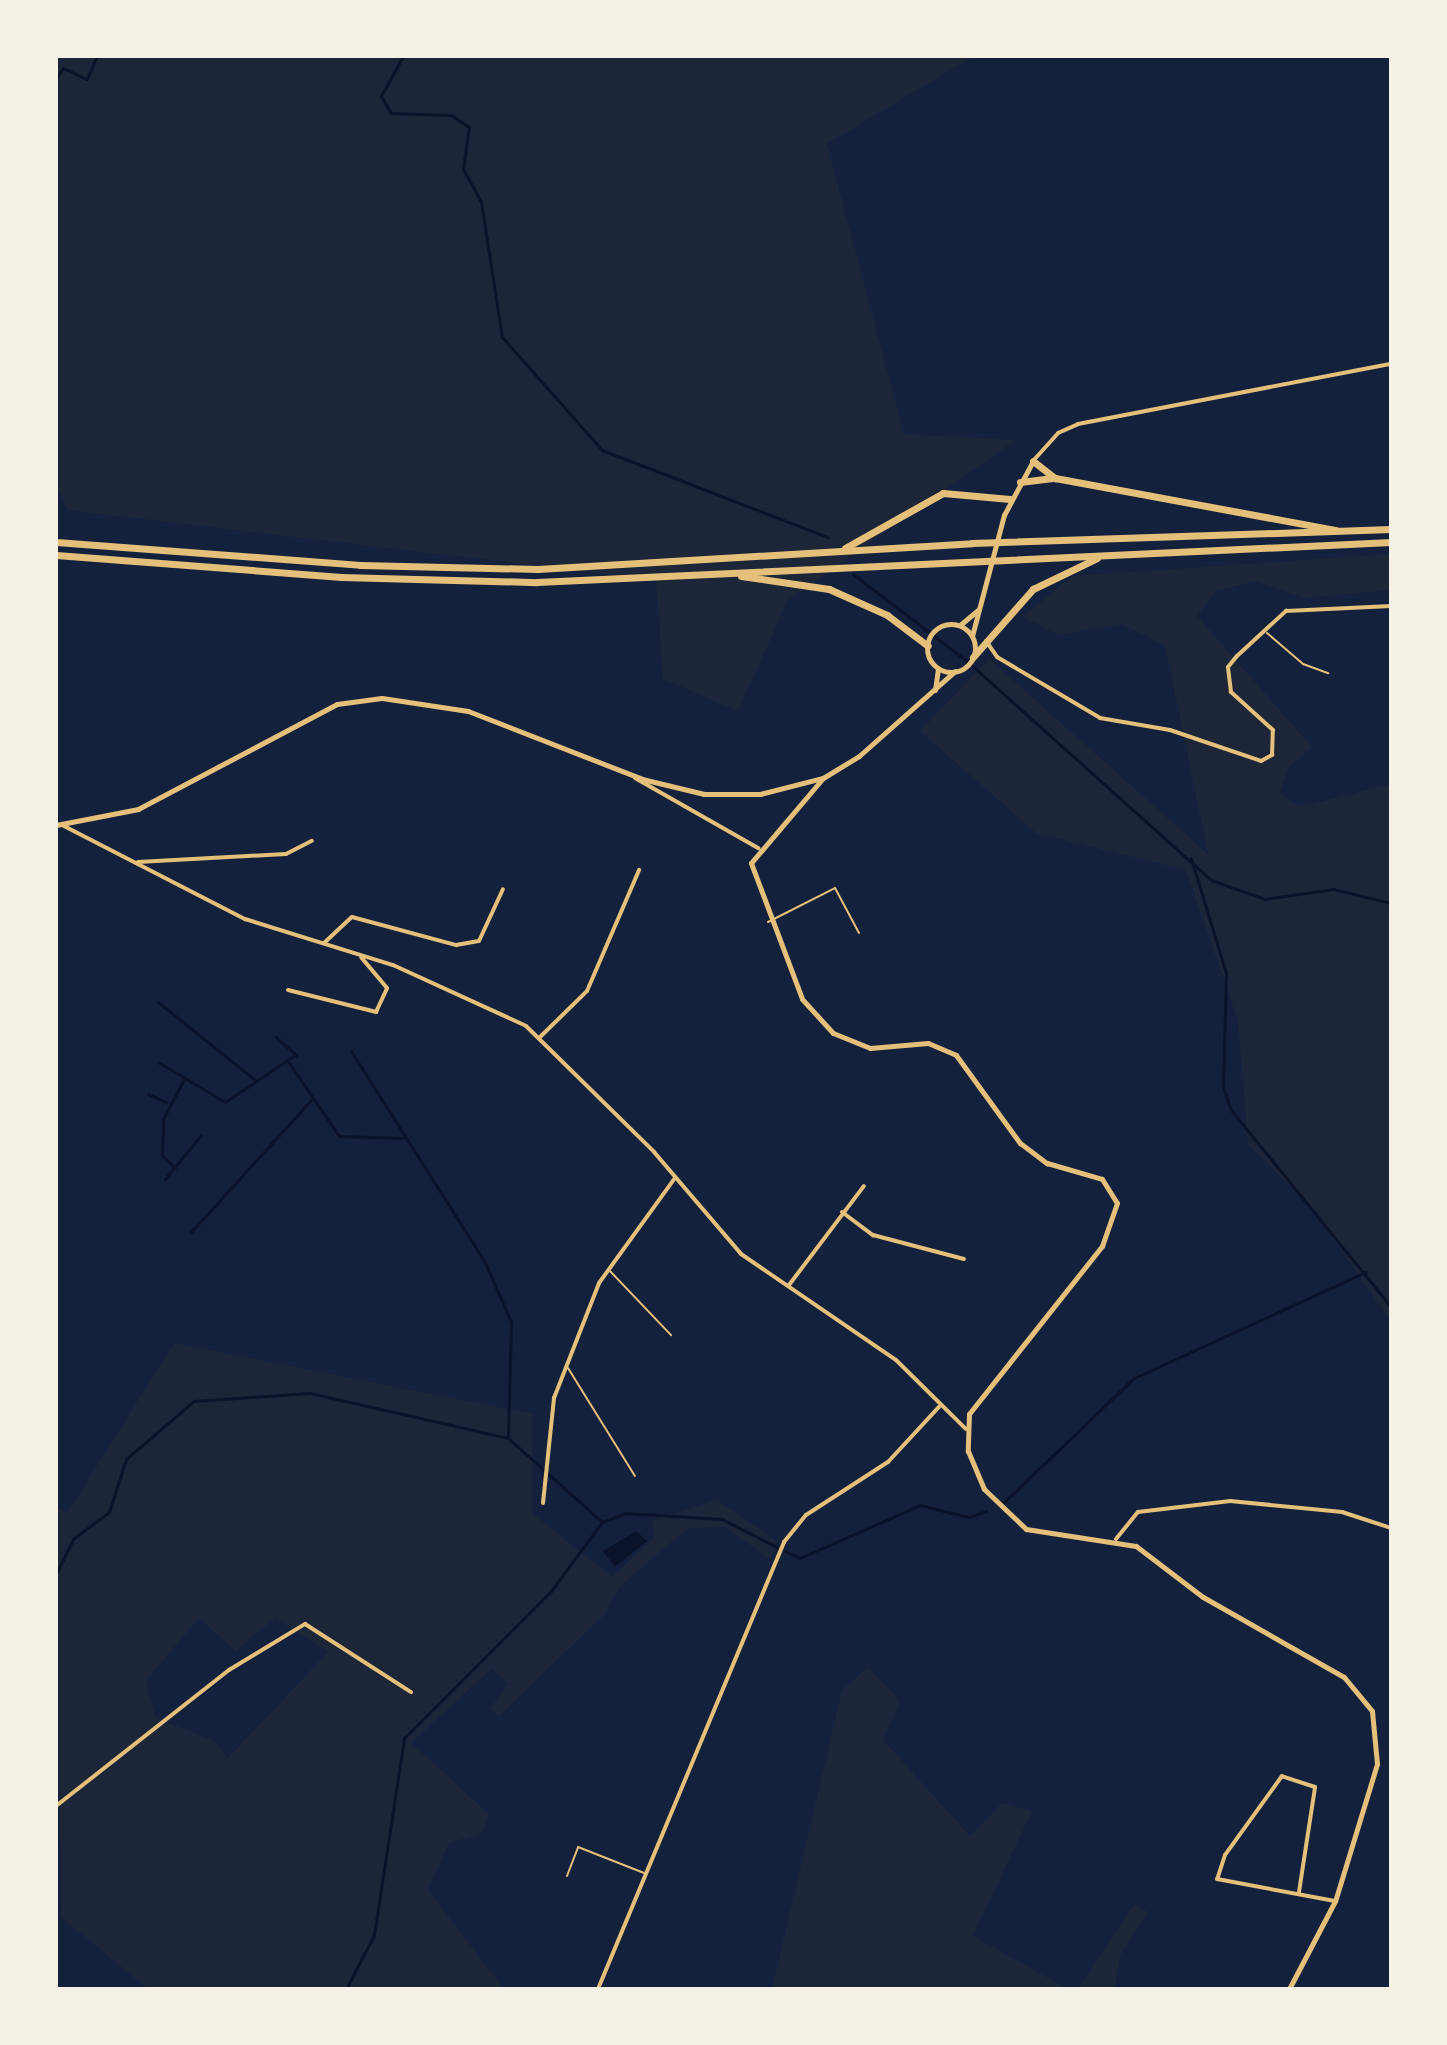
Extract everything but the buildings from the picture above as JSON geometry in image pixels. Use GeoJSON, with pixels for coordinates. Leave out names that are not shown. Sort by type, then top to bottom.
{"type":"FeatureCollection","features":[{"type":"Feature","properties":{"kind":"highway"},"geometry":{"type":"LineString","coordinates":[[1033,461],[1055,478]]}},
{"type":"Feature","properties":{"kind":"highway"},"geometry":{"type":"LineString","coordinates":[[1020,482],[1055,478],[1354,533]]}},
{"type":"Feature","properties":{"kind":"highway"},"geometry":{"type":"LineString","coordinates":[[839,550],[943,493],[1010,499]]}},
{"type":"Feature","properties":{"kind":"highway"},"geometry":{"type":"LineString","coordinates":[[56,542],[432,568],[809,553],[972,543],[1354,533],[1391,529]]}},
{"type":"Feature","properties":{"kind":"highway"},"geometry":{"type":"LineString","coordinates":[[56,555],[430,581],[719,574],[1391,542]]}},
{"type":"Feature","properties":{"kind":"highway"},"geometry":{"type":"LineString","coordinates":[[972,659],[1054,573],[1110,554]]}},
{"type":"Feature","properties":{"kind":"highway"},"geometry":{"type":"LineString","coordinates":[[719,574],[829,589],[887,615],[929,641]]}},
{"type":"Feature","properties":{"kind":"street"},"geometry":{"type":"LineString","coordinates":[[59,825],[138,809],[337,704],[382,698],[468,711],[633,776],[704,794],[760,794],[823,778],[931,697],[955,671],[965,667],[972,659],[972,636],[1010,499],[1033,461],[1058,433],[1078,424],[1391,364]]}},
{"type":"Feature","properties":{"kind":"street"},"geometry":{"type":"LineString","coordinates":[[986,641],[997,657],[1100,718],[1170,730],[1261,761],[1272,755],[1273,730],[1227,680],[1228,667],[1264,631],[1306,605],[1391,606]]}},
{"type":"Feature","properties":{"kind":"street"},"geometry":{"type":"LineString","coordinates":[[931,697],[938,667],[929,641],[937,629],[960,625],[979,609]]}},
{"type":"Feature","properties":{"kind":"street"},"geometry":{"type":"LineString","coordinates":[[960,625],[972,636]]}},
{"type":"Feature","properties":{"kind":"street"},"geometry":{"type":"LineString","coordinates":[[938,667],[955,671]]}},
{"type":"Feature","properties":{"kind":"street"},"geometry":{"type":"LineString","coordinates":[[633,776],[758,848]]}},
{"type":"Feature","properties":{"kind":"street"},"geometry":{"type":"LineString","coordinates":[[823,778],[818,792],[758,848],[751,863],[768,922],[802,999],[833,1033],[870,1048],[928,1043],[956,1055],[1020,1143],[1047,1163],[1102,1179],[1117,1203],[1108,1237],[980,1393],[966,1429]]}},
{"type":"Feature","properties":{"kind":"street"},"geometry":{"type":"LineString","coordinates":[[59,825],[245,919],[360,955],[485,1003],[539,1038],[675,1178],[741,1254],[896,1360],[966,1429],[984,1489],[1009,1518],[1057,1539],[1116,1539],[1136,1546],[1203,1597],[1259,1623],[1293,1653],[1344,1677],[1366,1698],[1377,1725],[1377,1764],[1335,1901],[1289,1989]]}},
{"type":"Feature","properties":{"kind":"street"},"geometry":{"type":"LineString","coordinates":[[137,862],[286,854],[312,841]]}},
{"type":"Feature","properties":{"kind":"street"},"geometry":{"type":"LineString","coordinates":[[539,1038],[587,991],[639,870]]}},
{"type":"Feature","properties":{"kind":"street"},"geometry":{"type":"LineString","coordinates":[[324,943],[352,917],[456,945],[479,941],[503,889]]}},
{"type":"Feature","properties":{"kind":"street"},"geometry":{"type":"LineString","coordinates":[[288,990],[376,1012],[387,988],[360,955]]}},
{"type":"Feature","properties":{"kind":"street"},"geometry":{"type":"LineString","coordinates":[[543,1503],[546,1429],[568,1368],[609,1270],[675,1178]]}},
{"type":"Feature","properties":{"kind":"street"},"geometry":{"type":"LineString","coordinates":[[789,1285],[864,1186]]}},
{"type":"Feature","properties":{"kind":"street"},"geometry":{"type":"LineString","coordinates":[[842,1212],[873,1235],[964,1259]]}},
{"type":"Feature","properties":{"kind":"street"},"geometry":{"type":"LineString","coordinates":[[598,1989],[724,1672],[791,1530],[875,1473],[940,1406]]}},
{"type":"Feature","properties":{"kind":"street"},"geometry":{"type":"LineString","coordinates":[[1116,1539],[1138,1512],[1230,1501],[1342,1512],[1391,1528]]}},
{"type":"Feature","properties":{"kind":"street"},"geometry":{"type":"LineString","coordinates":[[56,1806],[229,1670],[305,1624],[411,1692]]}},
{"type":"Feature","properties":{"kind":"street"},"geometry":{"type":"LineString","coordinates":[[1299,1892],[1315,1787],[1282,1776],[1225,1855],[1217,1879],[1335,1901]]}},
{"type":"Feature","properties":{"kind":"lane"},"geometry":{"type":"LineString","coordinates":[[1264,631],[1303,664],[1328,673]]}},
{"type":"Feature","properties":{"kind":"lane"},"geometry":{"type":"LineString","coordinates":[[768,922],[835,888],[859,933]]}},
{"type":"Feature","properties":{"kind":"lane"},"geometry":{"type":"LineString","coordinates":[[609,1270],[671,1335]]}},
{"type":"Feature","properties":{"kind":"lane"},"geometry":{"type":"LineString","coordinates":[[568,1368],[635,1476]]}},
{"type":"Feature","properties":{"kind":"lane"},"geometry":{"type":"LineString","coordinates":[[567,1876],[578,1847],[645,1873]]}},
{"type":"Feature","properties":{"kind":"shaded area"},"geometry":{"type":"Polygon","coordinates":[[[56,56],[974,56],[827,144],[904,434],[1016,440],[788,600],[738,711],[663,679],[656,580],[68,510],[56,485],[56,56]]]}},
{"type":"Feature","properties":{"kind":"shaded area"},"geometry":{"type":"Polygon","coordinates":[[[1391,554],[1391,590],[1304,598],[1255,581],[1216,591],[1197,616],[1312,747],[1289,767],[1280,794],[1300,807],[1391,784],[1391,1322],[1308,1203],[1248,1145],[1238,1021],[1186,870],[1036,833],[920,731],[989,659],[1208,854],[1165,645],[1121,624],[1058,635],[1023,617],[1072,576],[1391,554]]]}},
{"type":"Feature","properties":{"kind":"shaded area"},"geometry":{"type":"Polygon","coordinates":[[[174,1343],[533,1414],[533,1514],[612,1577],[654,1537],[652,1521],[717,1500],[777,1541],[771,1560],[725,1527],[688,1528],[621,1585],[604,1615],[499,1716],[490,1709],[508,1683],[491,1669],[411,1743],[489,1814],[482,1833],[449,1843],[428,1890],[504,1989],[148,1989],[61,1917],[56,1509],[68,1512],[174,1343]],[[199,1618],[146,1680],[156,1718],[215,1741],[227,1759],[328,1652],[275,1618],[235,1651],[199,1618]]]}},
{"type":"Feature","properties":{"kind":"shaded area"},"geometry":{"type":"Polygon","coordinates":[[[636,1531],[647,1541],[615,1567],[603,1551],[636,1531]]]}},
{"type":"Feature","properties":{"kind":"shaded area"},"geometry":{"type":"Polygon","coordinates":[[[868,1667],[900,1701],[883,1740],[970,1836],[1002,1803],[1032,1811],[973,1936],[1068,1989],[772,1989],[842,1690],[868,1667]]]}},
{"type":"Feature","properties":{"kind":"shaded area"},"geometry":{"type":"Polygon","coordinates":[[[1134,1904],[1148,1912],[1120,1956],[1115,1989],[1078,1989],[1134,1904]]]}},
{"type":"Feature","properties":{"kind":"waterway"},"geometry":{"type":"LineString","coordinates":[[56,78],[63,68],[87,79],[97,56]]}},
{"type":"Feature","properties":{"kind":"waterway"},"geometry":{"type":"LineString","coordinates":[[403,56],[381,96],[391,113],[451,115],[469,127],[463,169],[481,202],[502,337],[602,450],[828,537]]}},
{"type":"Feature","properties":{"kind":"waterway"},"geometry":{"type":"LineString","coordinates":[[853,574],[968,662],[1211,880],[1265,899],[1333,889],[1391,903]]}},
{"type":"Feature","properties":{"kind":"waterway"},"geometry":{"type":"LineString","coordinates":[[1191,858],[1226,973],[1223,1087],[1231,1110],[1391,1307]]}},
{"type":"Feature","properties":{"kind":"waterway"},"geometry":{"type":"LineString","coordinates":[[158,1002],[255,1080]]}},
{"type":"Feature","properties":{"kind":"waterway"},"geometry":{"type":"LineString","coordinates":[[276,1037],[296,1055],[288,1059]]}},
{"type":"Feature","properties":{"kind":"waterway"},"geometry":{"type":"LineString","coordinates":[[351,1051],[485,1262],[511,1322],[508,1438]]}},
{"type":"Feature","properties":{"kind":"waterway"},"geometry":{"type":"LineString","coordinates":[[158,1062],[225,1102],[287,1060],[339,1136],[406,1138]]}},
{"type":"Feature","properties":{"kind":"waterway"},"geometry":{"type":"LineString","coordinates":[[175,1168],[162,1155],[163,1119],[184,1079]]}},
{"type":"Feature","properties":{"kind":"waterway"},"geometry":{"type":"LineString","coordinates":[[148,1094],[166,1102]]}},
{"type":"Feature","properties":{"kind":"waterway"},"geometry":{"type":"LineString","coordinates":[[191,1232],[312,1099]]}},
{"type":"Feature","properties":{"kind":"waterway"},"geometry":{"type":"LineString","coordinates":[[165,1179],[201,1135]]}},
{"type":"Feature","properties":{"kind":"waterway"},"geometry":{"type":"LineString","coordinates":[[1003,1503],[1134,1378],[1366,1272]]}},
{"type":"Feature","properties":{"kind":"waterway"},"geometry":{"type":"LineString","coordinates":[[56,1574],[73,1539],[109,1512],[126,1459],[194,1401],[310,1393],[508,1438],[602,1522]]}},
{"type":"Feature","properties":{"kind":"waterway"},"geometry":{"type":"LineString","coordinates":[[785,1551],[800,1558],[920,1505],[969,1517],[986,1511]]}},
{"type":"Feature","properties":{"kind":"waterway"},"geometry":{"type":"LineString","coordinates":[[346,1989],[374,1935],[404,1738],[551,1591],[602,1522],[625,1513],[722,1519],[777,1547]]}}]}
